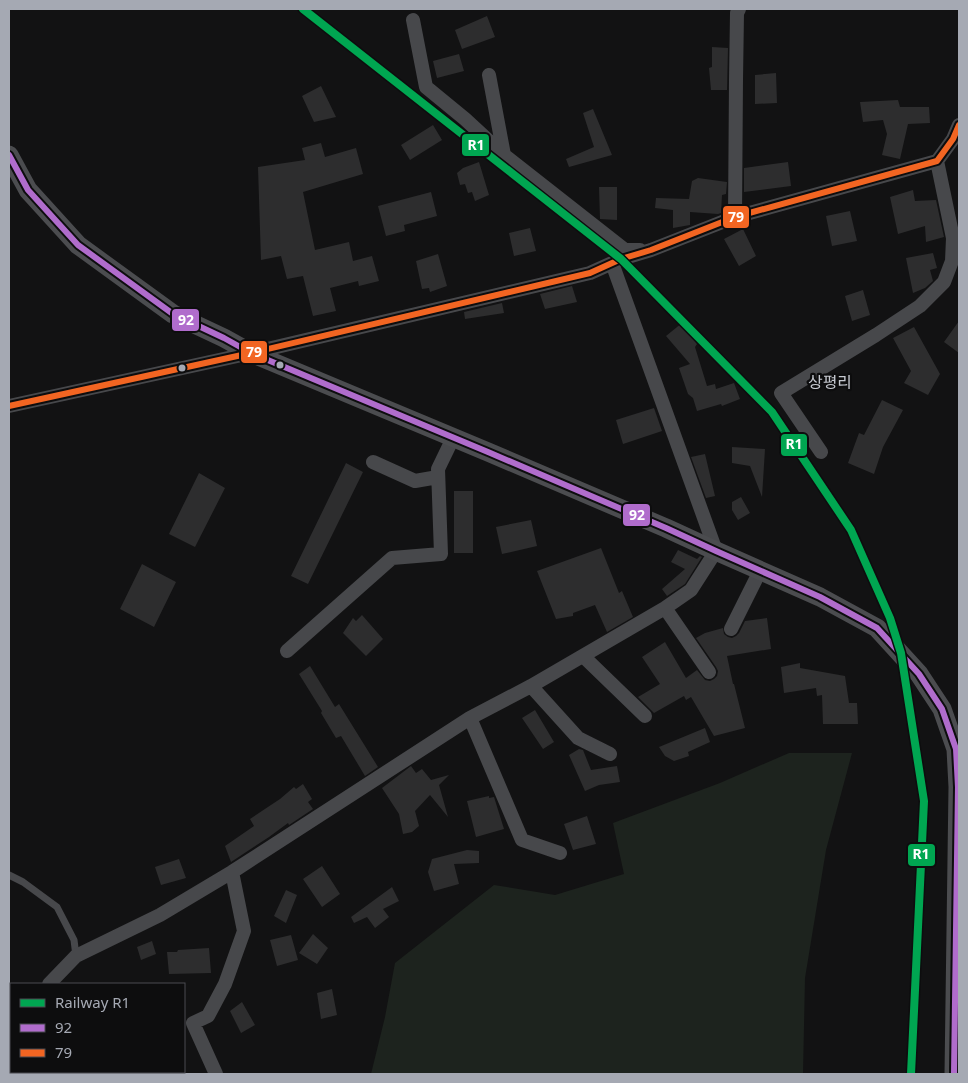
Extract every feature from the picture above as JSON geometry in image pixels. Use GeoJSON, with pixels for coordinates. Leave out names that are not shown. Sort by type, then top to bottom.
{"type":"FeatureCollection","features":[{"type":"Feature","properties":{"kind":"main road"},"geometry":{"type":"LineString","coordinates":[[9,155],[28,190],[78,245],[173,314],[251,353],[666,528],[820,597],[877,628],[919,674],[942,709],[956,749],[958,787],[956,1043],[954,1074]]}},
{"type":"Feature","properties":{"kind":"street"},"geometry":{"type":"LineString","coordinates":[[736,217],[736,80],[737,13],[739,9]]}},
{"type":"Feature","properties":{"kind":"street"},"geometry":{"type":"LineString","coordinates":[[413,20],[426,87],[465,119],[504,155],[625,250],[651,250]]}},
{"type":"Feature","properties":{"kind":"street"},"geometry":{"type":"LineString","coordinates":[[489,76],[504,155]]}},
{"type":"Feature","properties":{"kind":"street"},"geometry":{"type":"LineString","coordinates":[[9,406],[251,353],[590,273],[736,217],[938,161],[959,125]]}},
{"type":"Feature","properties":{"kind":"street"},"geometry":{"type":"LineString","coordinates":[[821,452],[781,393],[920,306],[944,282],[956,262],[952,228],[938,161]]}},
{"type":"Feature","properties":{"kind":"street"},"geometry":{"type":"LineString","coordinates":[[50,983],[76,956],[160,915],[232,872],[470,718],[583,656],[665,608],[691,590],[716,551],[612,263]]}},
{"type":"Feature","properties":{"kind":"street"},"geometry":{"type":"LineString","coordinates":[[287,651],[392,558],[441,554],[438,469],[453,438]]}},
{"type":"Feature","properties":{"kind":"street"},"geometry":{"type":"LineString","coordinates":[[373,462],[415,481],[438,477]]}},
{"type":"Feature","properties":{"kind":"street"},"geometry":{"type":"LineString","coordinates":[[731,629],[760,571]]}},
{"type":"Feature","properties":{"kind":"street"},"geometry":{"type":"LineString","coordinates":[[665,608],[709,672]]}},
{"type":"Feature","properties":{"kind":"street"},"geometry":{"type":"LineString","coordinates":[[583,656],[645,716]]}},
{"type":"Feature","properties":{"kind":"street"},"geometry":{"type":"LineString","coordinates":[[531,686],[578,738],[610,754]]}},
{"type":"Feature","properties":{"kind":"street"},"geometry":{"type":"LineString","coordinates":[[470,718],[522,840],[560,853]]}},
{"type":"Feature","properties":{"kind":"street"},"geometry":{"type":"LineString","coordinates":[[216,1074],[193,1023],[208,1016],[224,984],[244,931],[232,872]]}},
{"type":"Feature","properties":{"kind":"lane"},"geometry":{"type":"LineString","coordinates":[[9,875],[23,882],[57,907],[74,940],[76,956]]}},
{"type":"Feature","properties":{"kind":"shaded area"},"geometry":{"type":"Polygon","coordinates":[[[789,753],[852,753],[826,850],[805,978],[803,1074],[371,1074],[385,1017],[395,963],[494,885],[555,895],[624,874],[613,823],[720,783],[789,753]]]}},
{"type":"Feature","properties":{"kind":"building"},"geometry":{"type":"Polygon","coordinates":[[[487,16],[495,37],[462,49],[455,30],[487,16]]]}},
{"type":"Feature","properties":{"kind":"building"},"geometry":{"type":"Polygon","coordinates":[[[712,47],[728,48],[727,90],[711,90],[709,68],[712,67],[712,47]]]}},
{"type":"Feature","properties":{"kind":"building"},"geometry":{"type":"Polygon","coordinates":[[[459,54],[464,71],[437,78],[433,61],[459,54]]]}},
{"type":"Feature","properties":{"kind":"building"},"geometry":{"type":"Polygon","coordinates":[[[776,73],[777,103],[755,104],[755,75],[776,73]]]}},
{"type":"Feature","properties":{"kind":"building"},"geometry":{"type":"Polygon","coordinates":[[[321,86],[336,117],[314,122],[302,96],[321,86]]]}},
{"type":"Feature","properties":{"kind":"building"},"geometry":{"type":"Polygon","coordinates":[[[898,100],[900,107],[929,107],[930,123],[908,124],[900,159],[882,155],[887,134],[883,120],[863,122],[860,102],[898,100]]]}},
{"type":"Feature","properties":{"kind":"building"},"geometry":{"type":"Polygon","coordinates":[[[593,109],[612,155],[569,167],[566,159],[594,147],[583,113],[593,109]]]}},
{"type":"Feature","properties":{"kind":"building"},"geometry":{"type":"Polygon","coordinates":[[[433,125],[442,140],[410,160],[401,145],[433,125]]]}},
{"type":"Feature","properties":{"kind":"building"},"geometry":{"type":"Polygon","coordinates":[[[321,143],[325,157],[356,148],[363,174],[303,192],[315,250],[349,242],[353,261],[372,256],[379,281],[359,286],[358,281],[330,288],[336,311],[313,316],[303,276],[287,279],[281,256],[261,260],[258,167],[305,160],[302,148],[321,143]]]}},
{"type":"Feature","properties":{"kind":"building"},"geometry":{"type":"Polygon","coordinates":[[[479,162],[489,195],[475,201],[472,192],[468,193],[465,184],[460,185],[457,173],[463,168],[479,162]]]}},
{"type":"Feature","properties":{"kind":"building"},"geometry":{"type":"Polygon","coordinates":[[[788,162],[791,186],[744,192],[744,168],[788,162]]]}},
{"type":"Feature","properties":{"kind":"building"},"geometry":{"type":"Polygon","coordinates":[[[698,178],[727,182],[726,194],[722,195],[721,213],[690,212],[690,225],[673,228],[673,210],[655,208],[656,198],[689,199],[692,181],[698,178]]]}},
{"type":"Feature","properties":{"kind":"building"},"geometry":{"type":"Polygon","coordinates":[[[599,187],[617,187],[617,220],[600,219],[599,187]]]}},
{"type":"Feature","properties":{"kind":"building"},"geometry":{"type":"Polygon","coordinates":[[[913,190],[915,201],[936,200],[944,237],[926,242],[925,226],[898,234],[890,197],[913,190]]]}},
{"type":"Feature","properties":{"kind":"building"},"geometry":{"type":"Polygon","coordinates":[[[431,192],[437,216],[404,225],[405,231],[386,236],[378,206],[431,192]]]}},
{"type":"Feature","properties":{"kind":"building"},"geometry":{"type":"Polygon","coordinates":[[[850,211],[857,241],[832,246],[826,216],[850,211]]]}},
{"type":"Feature","properties":{"kind":"building"},"geometry":{"type":"Polygon","coordinates":[[[530,228],[536,251],[514,256],[509,233],[530,228]]]}},
{"type":"Feature","properties":{"kind":"building"},"geometry":{"type":"Polygon","coordinates":[[[743,229],[756,256],[739,266],[724,239],[743,229]]]}},
{"type":"Feature","properties":{"kind":"building"},"geometry":{"type":"Polygon","coordinates":[[[933,253],[937,268],[930,270],[933,281],[925,288],[913,293],[906,258],[933,253]]]}},
{"type":"Feature","properties":{"kind":"building"},"geometry":{"type":"Polygon","coordinates":[[[438,254],[447,286],[430,292],[429,288],[422,289],[416,261],[438,254]]]}},
{"type":"Feature","properties":{"kind":"building"},"geometry":{"type":"Polygon","coordinates":[[[572,286],[577,302],[545,309],[540,294],[572,286]]]}},
{"type":"Feature","properties":{"kind":"building"},"geometry":{"type":"Polygon","coordinates":[[[863,290],[870,315],[852,321],[845,296],[863,290]]]}},
{"type":"Feature","properties":{"kind":"building"},"geometry":{"type":"Polygon","coordinates":[[[502,303],[504,313],[465,319],[464,312],[502,303]]]}},
{"type":"Feature","properties":{"kind":"building"},"geometry":{"type":"Polygon","coordinates":[[[959,321],[959,353],[944,342],[959,321]]]}},
{"type":"Feature","properties":{"kind":"building"},"geometry":{"type":"Polygon","coordinates":[[[682,323],[697,344],[695,347],[707,386],[715,384],[716,389],[734,383],[740,399],[722,406],[721,404],[697,411],[693,398],[688,394],[679,368],[690,364],[666,336],[682,323]]]}},
{"type":"Feature","properties":{"kind":"building"},"geometry":{"type":"Polygon","coordinates":[[[914,327],[940,374],[928,395],[904,383],[911,371],[893,338],[914,327]]]}},
{"type":"Feature","properties":{"kind":"building"},"geometry":{"type":"Polygon","coordinates":[[[882,400],[903,410],[883,447],[874,474],[848,463],[859,433],[864,435],[882,400]]]}},
{"type":"Feature","properties":{"kind":"building"},"geometry":{"type":"Polygon","coordinates":[[[654,408],[662,431],[623,444],[616,420],[654,408]]]}},
{"type":"Feature","properties":{"kind":"building"},"geometry":{"type":"Polygon","coordinates":[[[732,447],[765,449],[762,497],[750,466],[732,463],[732,447]]]}},
{"type":"Feature","properties":{"kind":"building"},"geometry":{"type":"Polygon","coordinates":[[[705,454],[715,496],[706,498],[691,457],[705,454]]]}},
{"type":"Feature","properties":{"kind":"building"},"geometry":{"type":"Polygon","coordinates":[[[346,463],[363,472],[308,584],[291,576],[346,463]]]}},
{"type":"Feature","properties":{"kind":"building"},"geometry":{"type":"Polygon","coordinates":[[[199,473],[225,488],[195,547],[169,534],[199,473]]]}},
{"type":"Feature","properties":{"kind":"building"},"geometry":{"type":"Polygon","coordinates":[[[454,491],[473,491],[473,553],[454,553],[454,491]]]}},
{"type":"Feature","properties":{"kind":"building"},"geometry":{"type":"Polygon","coordinates":[[[741,497],[750,513],[738,520],[732,510],[732,502],[741,497]]]}},
{"type":"Feature","properties":{"kind":"building"},"geometry":{"type":"Polygon","coordinates":[[[531,520],[537,546],[502,554],[496,527],[531,520]]]}},
{"type":"Feature","properties":{"kind":"building"},"geometry":{"type":"Polygon","coordinates":[[[601,548],[619,593],[622,591],[633,617],[607,632],[595,605],[573,613],[573,616],[556,619],[537,571],[601,548]]]}},
{"type":"Feature","properties":{"kind":"building"},"geometry":{"type":"Polygon","coordinates":[[[678,550],[697,559],[700,556],[702,557],[685,584],[667,596],[662,589],[685,569],[671,562],[678,550]]]}},
{"type":"Feature","properties":{"kind":"building"},"geometry":{"type":"Polygon","coordinates":[[[142,564],[176,582],[154,627],[120,609],[142,564]]]}},
{"type":"Feature","properties":{"kind":"building"},"geometry":{"type":"Polygon","coordinates":[[[362,615],[383,639],[366,656],[343,633],[353,618],[356,621],[362,615]]]}},
{"type":"Feature","properties":{"kind":"building"},"geometry":{"type":"Polygon","coordinates":[[[767,618],[771,649],[727,656],[745,728],[714,736],[691,697],[686,700],[684,696],[654,713],[638,697],[660,684],[642,657],[665,642],[686,678],[697,670],[705,680],[710,681],[717,676],[718,671],[696,638],[705,633],[723,628],[724,634],[732,638],[739,633],[745,621],[767,618]]]}},
{"type":"Feature","properties":{"kind":"building"},"geometry":{"type":"Polygon","coordinates":[[[800,663],[800,668],[845,676],[849,703],[857,703],[858,724],[823,724],[822,695],[817,696],[816,688],[784,693],[781,667],[800,663]]]}},
{"type":"Feature","properties":{"kind":"building"},"geometry":{"type":"Polygon","coordinates":[[[310,666],[335,707],[339,704],[378,767],[365,776],[341,736],[336,738],[299,674],[310,666]]]}},
{"type":"Feature","properties":{"kind":"building"},"geometry":{"type":"Polygon","coordinates":[[[535,710],[554,742],[543,749],[522,718],[535,710]]]}},
{"type":"Feature","properties":{"kind":"building"},"geometry":{"type":"Polygon","coordinates":[[[705,728],[710,742],[688,752],[689,756],[674,761],[665,756],[659,747],[705,728]]]}},
{"type":"Feature","properties":{"kind":"building"},"geometry":{"type":"Polygon","coordinates":[[[579,749],[583,750],[591,770],[617,766],[620,782],[599,785],[585,791],[569,755],[579,749]]]}},
{"type":"Feature","properties":{"kind":"building"},"geometry":{"type":"Polygon","coordinates":[[[411,766],[416,773],[422,769],[431,780],[449,775],[439,785],[448,817],[430,795],[415,811],[419,826],[412,832],[403,834],[399,814],[382,788],[411,766]]]}},
{"type":"Feature","properties":{"kind":"building"},"geometry":{"type":"Polygon","coordinates":[[[303,784],[312,799],[308,802],[313,809],[289,825],[288,823],[231,862],[225,846],[254,826],[250,819],[294,787],[296,789],[303,784]]]}},
{"type":"Feature","properties":{"kind":"building"},"geometry":{"type":"Polygon","coordinates":[[[489,796],[489,798],[494,797],[504,829],[476,837],[467,801],[489,796]]]}},
{"type":"Feature","properties":{"kind":"building"},"geometry":{"type":"Polygon","coordinates":[[[587,816],[596,844],[573,850],[564,824],[587,816]]]}},
{"type":"Feature","properties":{"kind":"building"},"geometry":{"type":"Polygon","coordinates":[[[467,850],[479,851],[479,863],[454,864],[459,884],[434,891],[428,872],[432,859],[467,850]]]}},
{"type":"Feature","properties":{"kind":"building"},"geometry":{"type":"Polygon","coordinates":[[[179,859],[186,878],[161,885],[155,867],[179,859]]]}},
{"type":"Feature","properties":{"kind":"building"},"geometry":{"type":"Polygon","coordinates":[[[322,866],[340,894],[322,907],[303,879],[322,866]]]}},
{"type":"Feature","properties":{"kind":"building"},"geometry":{"type":"Polygon","coordinates":[[[392,887],[399,901],[383,909],[389,917],[375,928],[367,917],[354,923],[351,917],[392,887]]]}},
{"type":"Feature","properties":{"kind":"building"},"geometry":{"type":"Polygon","coordinates":[[[286,890],[297,895],[286,923],[274,916],[286,890]]]}},
{"type":"Feature","properties":{"kind":"building"},"geometry":{"type":"Polygon","coordinates":[[[313,934],[328,948],[317,964],[299,953],[313,934]]]}},
{"type":"Feature","properties":{"kind":"building"},"geometry":{"type":"Polygon","coordinates":[[[291,935],[298,960],[277,966],[270,940],[291,935]]]}},
{"type":"Feature","properties":{"kind":"building"},"geometry":{"type":"Polygon","coordinates":[[[152,941],[156,954],[141,960],[137,947],[152,941]]]}},
{"type":"Feature","properties":{"kind":"building"},"geometry":{"type":"Polygon","coordinates":[[[209,948],[211,973],[169,974],[167,952],[209,948]]]}},
{"type":"Feature","properties":{"kind":"building"},"geometry":{"type":"Polygon","coordinates":[[[332,989],[337,1015],[321,1019],[317,993],[332,989]]]}},
{"type":"Feature","properties":{"kind":"building"},"geometry":{"type":"Polygon","coordinates":[[[242,1002],[255,1025],[241,1033],[230,1011],[242,1002]]]}},
{"type":"Feature","properties":{"kind":"rail line","name":"R1"},"geometry":{"type":"LineString","coordinates":[[303,9],[621,259],[772,412],[851,530],[890,618],[901,653],[924,801],[911,1074]]}},
{"type":"Feature","properties":{"kind":"transit line","name":"79"},"geometry":{"type":"LineString","coordinates":[[9,406],[251,353],[590,273],[621,259],[651,250],[735,217],[937,161],[953,139],[959,125]]}},
{"type":"Feature","properties":{"kind":"transit line","name":"92"},"geometry":{"type":"LineString","coordinates":[[9,155],[28,190],[78,245],[173,314],[251,353],[666,528],[820,597],[877,628],[919,674],[942,709],[956,749],[958,787],[954,1074]]}},
{"type":"Feature","properties":{"kind":"district","name":"상평리"},"geometry":{"type":"Point","coordinates":[830,382]}}]}
